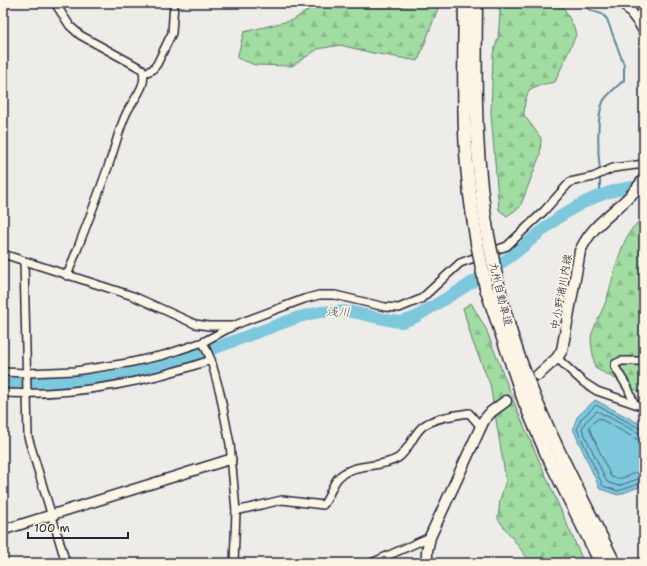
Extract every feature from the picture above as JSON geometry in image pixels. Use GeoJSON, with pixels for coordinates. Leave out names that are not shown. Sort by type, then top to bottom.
{"type":"FeatureCollection","features":[{"type":"Feature","properties":{"kind":"highway","name":"九州自動車道"},"geometry":{"type":"LineString","coordinates":[[465,3],[464,102],[469,190],[483,242],[496,276],[517,352],[535,401],[557,449],[614,563]]}},
{"type":"Feature","properties":{"kind":"highway","name":"九州自動車道"},"geometry":{"type":"LineString","coordinates":[[476,3],[475,69],[477,152],[485,220],[483,242],[486,288],[525,402],[543,445],[601,563]]}},
{"type":"Feature","properties":{"kind":"main road"},"geometry":{"type":"LineString","coordinates":[[624,3],[644,31]]}},
{"type":"Feature","properties":{"kind":"main road","name":"中小野浦川内線"},"geometry":{"type":"LineString","coordinates":[[538,375],[557,358],[562,350],[565,341],[580,252],[586,239],[596,226],[630,196],[644,179]]}},
{"type":"Feature","properties":{"kind":"main road"},"geometry":{"type":"LineString","coordinates":[[427,563],[426,551],[430,537],[484,420],[491,412],[506,400]]}},
{"type":"Feature","properties":{"kind":"street"},"geometry":{"type":"LineString","coordinates":[[55,3],[70,26],[80,34],[142,69],[144,73],[142,88],[125,116],[108,168],[67,276]]}},
{"type":"Feature","properties":{"kind":"street"},"geometry":{"type":"LineString","coordinates":[[144,73],[152,70],[157,64],[172,33],[174,3]]}},
{"type":"Feature","properties":{"kind":"street"},"geometry":{"type":"LineString","coordinates":[[3,372],[27,375],[75,371],[128,363],[164,355],[204,344],[233,326],[304,299],[319,295],[335,295],[385,307],[399,308],[409,305],[426,294],[460,263],[507,246],[544,211],[570,182],[593,177],[613,168],[644,164]]}},
{"type":"Feature","properties":{"kind":"street"},"geometry":{"type":"LineString","coordinates":[[3,254],[67,276],[133,296],[195,324],[209,326],[233,326]]}},
{"type":"Feature","properties":{"kind":"street"},"geometry":{"type":"LineString","coordinates":[[24,262],[28,437],[66,563]]}},
{"type":"Feature","properties":{"kind":"street"},"geometry":{"type":"LineString","coordinates":[[204,344],[211,359],[220,393],[230,444],[236,511],[234,563]]}},
{"type":"Feature","properties":{"kind":"street"},"geometry":{"type":"LineString","coordinates":[[557,358],[587,385],[644,407]]}},
{"type":"Feature","properties":{"kind":"street"},"geometry":{"type":"LineString","coordinates":[[3,393],[79,391],[118,385],[158,376],[211,359]]}},
{"type":"Feature","properties":{"kind":"street"},"geometry":{"type":"LineString","coordinates":[[634,403],[628,388],[615,367],[615,364],[621,361],[644,361]]}},
{"type":"Feature","properties":{"kind":"street"},"geometry":{"type":"LineString","coordinates":[[236,511],[282,500],[323,505],[328,499],[333,485],[338,478],[346,472],[394,460],[403,454],[422,427],[431,422],[469,413],[481,427]]}},
{"type":"Feature","properties":{"kind":"street"},"geometry":{"type":"LineString","coordinates":[[3,530],[231,459]]}},
{"type":"Feature","properties":{"kind":"street"},"geometry":{"type":"LineString","coordinates":[[371,563],[430,537]]}},
{"type":"Feature","properties":{"kind":"green space"},"geometry":{"type":"Polygon","coordinates":[[[319,3],[440,3],[418,61],[373,53],[340,45],[318,49],[292,66],[255,65],[237,58],[244,32],[293,20],[319,3]]]}},
{"type":"Feature","properties":{"kind":"green space"},"geometry":{"type":"Polygon","coordinates":[[[498,3],[561,3],[574,27],[576,35],[555,82],[539,85],[529,90],[525,101],[524,115],[541,138],[540,155],[520,207],[507,216],[499,210],[491,114],[493,54],[498,38],[500,13],[498,3]]]}},
{"type":"Feature","properties":{"kind":"green space"},"geometry":{"type":"Polygon","coordinates":[[[644,220],[644,396],[640,392],[595,368],[591,338],[606,301],[619,255],[624,243],[636,224],[644,220]]]}},
{"type":"Feature","properties":{"kind":"green space"},"geometry":{"type":"Polygon","coordinates":[[[471,303],[486,329],[517,410],[584,563],[531,563],[498,519],[500,500],[506,480],[490,384],[472,340],[463,308],[471,303]]]}},
{"type":"Feature","properties":{"kind":"water"},"geometry":{"type":"Polygon","coordinates":[[[595,400],[644,426],[644,485],[618,495],[600,489],[573,429],[577,417],[595,400]]]}},
{"type":"Feature","properties":{"kind":"waterway"},"geometry":{"type":"LineString","coordinates":[[582,3],[590,10],[602,14],[607,19],[624,65],[624,80],[606,97],[601,107],[598,135],[600,172]]}},
{"type":"Feature","properties":{"kind":"waterway"},"geometry":{"type":"LineString","coordinates":[[597,198],[600,189],[600,176]]}},
{"type":"Feature","properties":{"kind":"waterway","name":"浅川"},"geometry":{"type":"LineString","coordinates":[[3,384],[73,382],[115,377],[166,366],[299,317],[320,312],[352,312],[402,322],[416,317],[485,274],[518,251],[559,217],[570,210],[606,193],[631,187],[644,186]]}},
{"type":"Feature","properties":{"kind":"tunnel"},"geometry":{"type":"LineString","coordinates":[[506,401],[526,385]]}}]}
